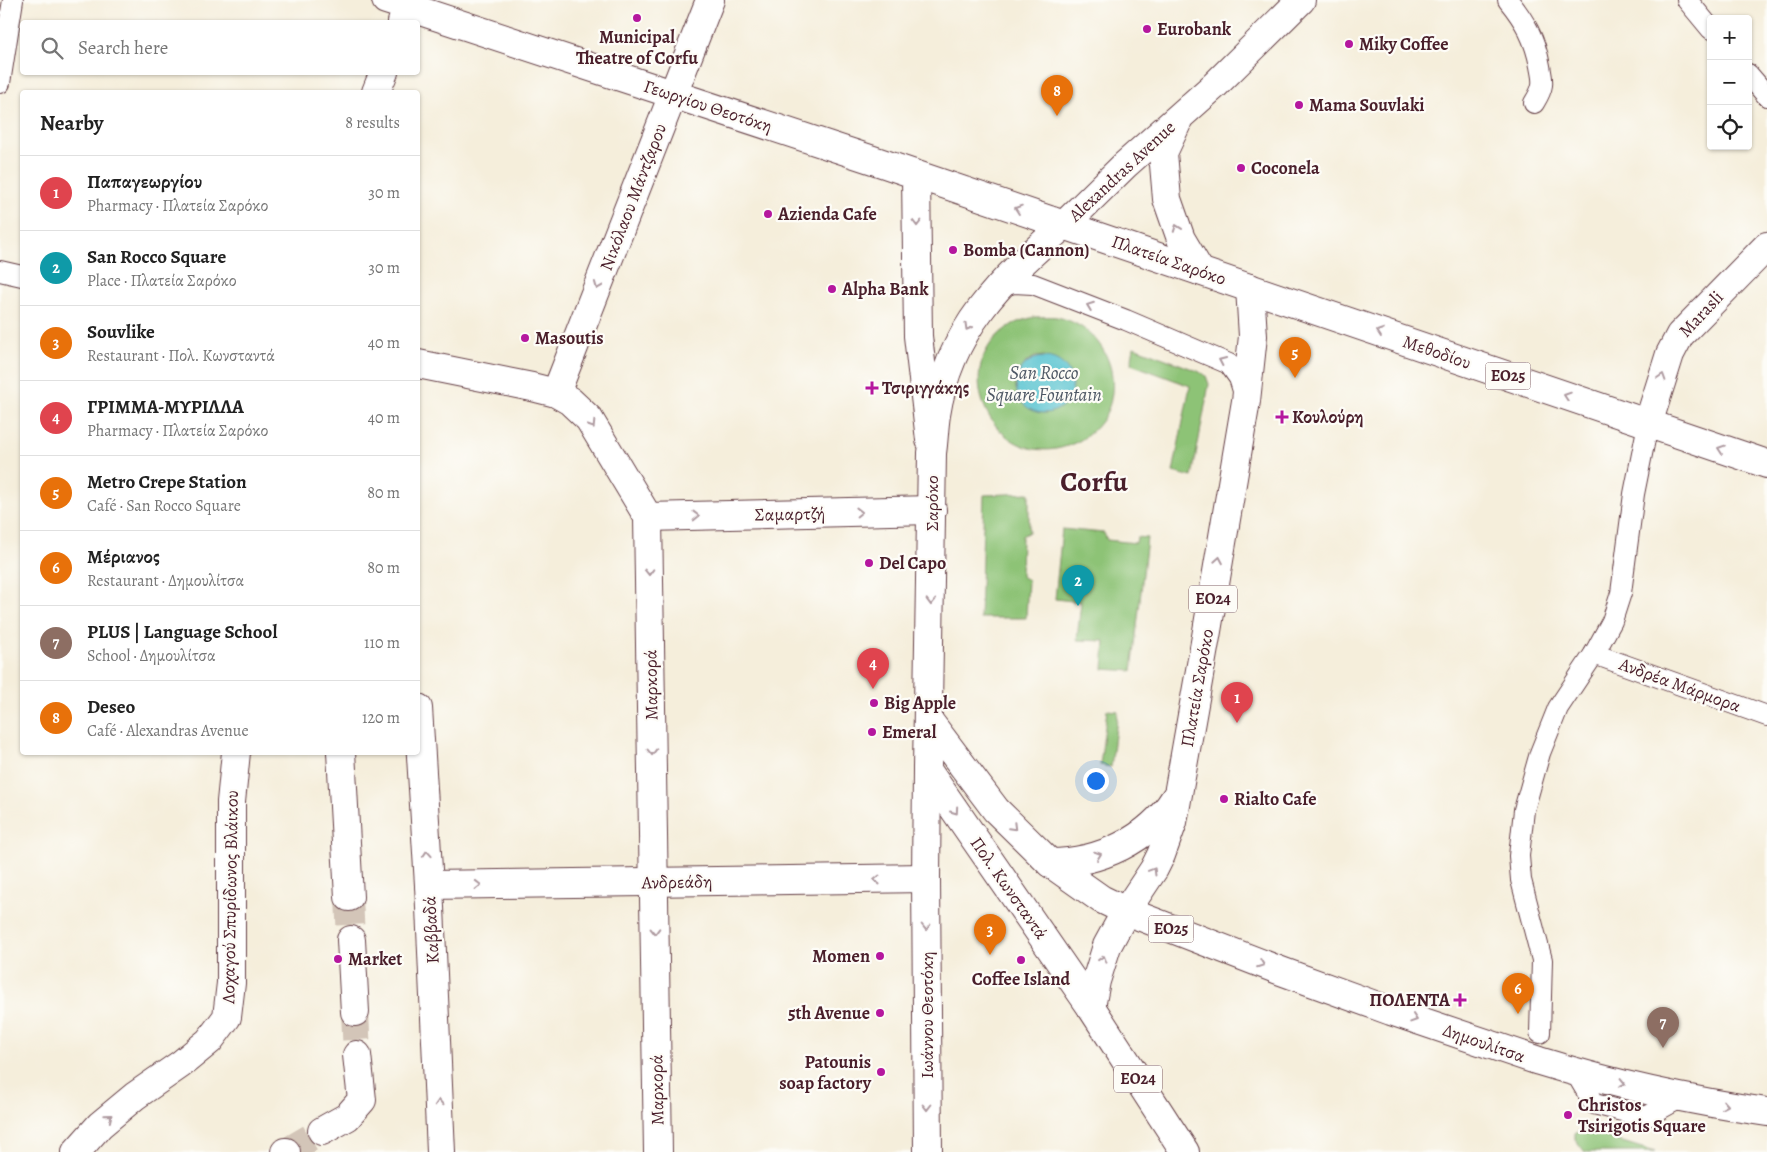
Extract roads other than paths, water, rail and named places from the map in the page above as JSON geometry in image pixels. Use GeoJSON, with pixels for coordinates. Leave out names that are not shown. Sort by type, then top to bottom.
{"type":"FeatureCollection","features":[{"type":"Feature","properties":{"kind":"main road","name":"Νικόλαου Μάντζαρου"},"geometry":{"type":"LineString","coordinates":[[556,393],[710,0]]}},
{"type":"Feature","properties":{"kind":"main road","name":"Alexandras Avenue"},"geometry":{"type":"LineString","coordinates":[[1064,225],[1126,165],[1215,85],[1301,0]]}},
{"type":"Feature","properties":{"kind":"main road","name":"Γεωργίου Θεοτόκη"},"geometry":{"type":"LineString","coordinates":[[402,7],[673,94],[1064,225]]}},
{"type":"Feature","properties":{"kind":"main road"},"geometry":{"type":"LineString","coordinates":[[377,90],[383,75]]}},
{"type":"Feature","properties":{"kind":"main road","name":"Alexandras Avenue"},"geometry":{"type":"LineString","coordinates":[[1180,117],[1163,153],[1167,199],[1181,239],[1200,271]]}},
{"type":"Feature","properties":{"kind":"main road"},"geometry":{"type":"LineString","coordinates":[[916,175],[918,336],[932,453]]}},
{"type":"Feature","properties":{"kind":"main road"},"geometry":{"type":"LineString","coordinates":[[932,453],[936,415],[944,385],[957,347],[972,320],[997,288],[1026,258],[1064,225]]}},
{"type":"Feature","properties":{"kind":"main road","name":"Πλατεία Σαρόκο"},"geometry":{"type":"LineString","coordinates":[[1064,225],[1250,288]]}},
{"type":"Feature","properties":{"kind":"main road","name":"Marasli"},"geometry":{"type":"LineString","coordinates":[[1648,424],[1670,354],[1680,335],[1767,246]]}},
{"type":"Feature","properties":{"kind":"main road","name":"Μεθοδίου"},"geometry":{"type":"LineString","coordinates":[[1250,288],[1767,464]]}},
{"type":"Feature","properties":{"kind":"main road","name":"ΕΟ24"},"geometry":{"type":"LineString","coordinates":[[1246,401],[1253,336],[1250,288]]}},
{"type":"Feature","properties":{"kind":"main road","name":"Μαρκορά"},"geometry":{"type":"LineString","coordinates":[[420,364],[556,393],[570,401],[590,419],[648,517],[658,1152]]}},
{"type":"Feature","properties":{"kind":"main road","name":"Πλατεία Σαρόκο"},"geometry":{"type":"LineString","coordinates":[[1126,911],[1143,887],[1161,855],[1173,822],[1246,401]]}},
{"type":"Feature","properties":{"kind":"main road","name":"Σαρόκο"},"geometry":{"type":"LineString","coordinates":[[929,721],[932,453]]}},
{"type":"Feature","properties":{"kind":"main road","name":"Σαμαρτζή"},"geometry":{"type":"LineString","coordinates":[[648,517],[932,510]]}},
{"type":"Feature","properties":{"kind":"main road"},"geometry":{"type":"LineString","coordinates":[[927,770],[929,721]]}},
{"type":"Feature","properties":{"kind":"main road"},"geometry":{"type":"LineString","coordinates":[[929,721],[996,810],[1050,863]]}},
{"type":"Feature","properties":{"kind":"main road","name":"Καββαδά"},"geometry":{"type":"LineString","coordinates":[[420,740],[442,1152]]}},
{"type":"Feature","properties":{"kind":"main road","name":"Λοχαγού Σπυρίδωνος Βλάικου"},"geometry":{"type":"LineString","coordinates":[[76,1152],[100,1125],[209,1041],[227,1016],[231,983],[231,802],[236,755]]}},
{"type":"Feature","properties":{"kind":"main road"},"geometry":{"type":"LineString","coordinates":[[341,755],[349,897]]}},
{"type":"Feature","properties":{"kind":"main road","name":"Ιωάννου Θεοτόκη"},"geometry":{"type":"LineString","coordinates":[[927,770],[928,1152]]}},
{"type":"Feature","properties":{"kind":"main road","name":"Πολ. Κωνσταντά"},"geometry":{"type":"LineString","coordinates":[[927,770],[1091,1006],[1185,1152]]}},
{"type":"Feature","properties":{"kind":"main road","name":"Πλατεία Σαρόκο"},"geometry":{"type":"LineString","coordinates":[[1050,863],[1080,861],[1124,844],[1158,821],[1167,812],[1176,797]]}},
{"type":"Feature","properties":{"kind":"main road","name":"ΕΟ25"},"geometry":{"type":"LineString","coordinates":[[1050,863],[1087,890],[1126,911]]}},
{"type":"Feature","properties":{"kind":"main road","name":"Ανδρεάδη"},"geometry":{"type":"LineString","coordinates":[[429,885],[926,878]]}},
{"type":"Feature","properties":{"kind":"main road","name":"ΕΟ24"},"geometry":{"type":"LineString","coordinates":[[1091,1006],[1096,981],[1107,946],[1126,911]]}},
{"type":"Feature","properties":{"kind":"main road","name":"Δημουλίτσα"},"geometry":{"type":"LineString","coordinates":[[1126,911],[1234,954],[1382,1008],[1575,1072],[1682,1098],[1767,1112]]}},
{"type":"Feature","properties":{"kind":"main road"},"geometry":{"type":"LineString","coordinates":[[351,940],[355,1012]]}},
{"type":"Feature","properties":{"kind":"main road"},"geometry":{"type":"LineString","coordinates":[[322,1131],[347,1117],[362,1100],[358,1055]]}},
{"type":"Feature","properties":{"kind":"lane"},"geometry":{"type":"LineString","coordinates":[[0,83],[13,0]]}},
{"type":"Feature","properties":{"kind":"lane"},"geometry":{"type":"LineString","coordinates":[[1508,0],[1527,26],[1537,50],[1543,83],[1534,103]]}},
{"type":"Feature","properties":{"kind":"lane"},"geometry":{"type":"LineString","coordinates":[[1687,0],[1707,23]]}},
{"type":"Feature","properties":{"kind":"lane"},"geometry":{"type":"LineString","coordinates":[[1752,79],[1767,96]]}},
{"type":"Feature","properties":{"kind":"lane"},"geometry":{"type":"LineString","coordinates":[[0,271],[20,276]]}},
{"type":"Feature","properties":{"kind":"lane"},"geometry":{"type":"LineString","coordinates":[[997,288],[1014,283],[1033,284],[1131,322],[1229,364],[1239,378],[1246,401]]}},
{"type":"Feature","properties":{"kind":"lane"},"geometry":{"type":"LineString","coordinates":[[1540,1033],[1542,960],[1521,880],[1519,856],[1522,820],[1531,781],[1549,727],[1558,708],[1594,654],[1612,621],[1621,593],[1634,494],[1648,424]]}},
{"type":"Feature","properties":{"kind":"lane","name":"Ανδρέα Μάρμορα"},"geometry":{"type":"LineString","coordinates":[[1594,654],[1767,716]]}},
{"type":"Feature","properties":{"kind":"water","name":"San Rocco Square Fountain"},"geometry":{"type":"Polygon","coordinates":[[[1038,357],[1050,357],[1060,361],[1068,369],[1072,385],[1068,401],[1060,409],[1050,413],[1038,413],[1028,409],[1020,401],[1016,391],[1016,379],[1020,369],[1028,361],[1038,357]]]}},
{"type":"Feature","properties":{"kind":"tunnel"},"geometry":{"type":"LineString","coordinates":[[349,897],[351,940]]}},
{"type":"Feature","properties":{"kind":"tunnel"},"geometry":{"type":"LineString","coordinates":[[355,1012],[357,1055]]}},
{"type":"Feature","properties":{"kind":"tunnel"},"geometry":{"type":"LineString","coordinates":[[286,1152],[322,1131]]}},
{"type":"Feature","properties":{"kind":"place","name":"Municipal Theatre of Corfu"},"geometry":{"type":"Point","coordinates":[637,18]}},
{"type":"Feature","properties":{"kind":"place","name":"Eurobank"},"geometry":{"type":"Point","coordinates":[1147,29]}},
{"type":"Feature","properties":{"kind":"place","name":"Miky Coffee"},"geometry":{"type":"Point","coordinates":[1349,44]}},
{"type":"Feature","properties":{"kind":"place","name":"Mama Souvlaki"},"geometry":{"type":"Point","coordinates":[1299,105]}},
{"type":"Feature","properties":{"kind":"place","name":"Deseo"},"geometry":{"type":"Point","coordinates":[1057,116]}},
{"type":"Feature","properties":{"kind":"place","name":"Coconela"},"geometry":{"type":"Point","coordinates":[1241,168]}},
{"type":"Feature","properties":{"kind":"place","name":"Azienda Cafe"},"geometry":{"type":"Point","coordinates":[768,214]}},
{"type":"Feature","properties":{"kind":"place","name":"Bomba (Cannon)"},"geometry":{"type":"Point","coordinates":[953,250]}},
{"type":"Feature","properties":{"kind":"place","name":"Alpha Bank"},"geometry":{"type":"Point","coordinates":[832,289]}},
{"type":"Feature","properties":{"kind":"place","name":"Masoutis"},"geometry":{"type":"Point","coordinates":[525,338]}},
{"type":"Feature","properties":{"kind":"place","name":"Metro Crepe Station"},"geometry":{"type":"Point","coordinates":[1295,378]}},
{"type":"Feature","properties":{"kind":"place","name":"Τσιριγγάκης"},"geometry":{"type":"Point","coordinates":[872,388]}},
{"type":"Feature","properties":{"kind":"place","name":"Κουλούρη"},"geometry":{"type":"Point","coordinates":[1282,417]}},
{"type":"Feature","properties":{"kind":"place","name":"Del Capo"},"geometry":{"type":"Point","coordinates":[869,563]}},
{"type":"Feature","properties":{"kind":"place","name":"San Rocco Square"},"geometry":{"type":"Point","coordinates":[1078,606]}},
{"type":"Feature","properties":{"kind":"place","name":"ΓΡΙΜΜΑ-ΜΥΡΙΛΛΑ"},"geometry":{"type":"Point","coordinates":[873,689]}},
{"type":"Feature","properties":{"kind":"place","name":"Big Apple"},"geometry":{"type":"Point","coordinates":[874,703]}},
{"type":"Feature","properties":{"kind":"place","name":"Παπαγεωργίου"},"geometry":{"type":"Point","coordinates":[1237,723]}},
{"type":"Feature","properties":{"kind":"place","name":"Emeral"},"geometry":{"type":"Point","coordinates":[872,732]}},
{"type":"Feature","properties":{"kind":"place","name":"Rialto Cafe"},"geometry":{"type":"Point","coordinates":[1224,799]}},
{"type":"Feature","properties":{"kind":"place","name":"Souvlike"},"geometry":{"type":"Point","coordinates":[990,955]}},
{"type":"Feature","properties":{"kind":"place","name":"Momen"},"geometry":{"type":"Point","coordinates":[880,956]}},
{"type":"Feature","properties":{"kind":"place","name":"Market"},"geometry":{"type":"Point","coordinates":[338,959]}},
{"type":"Feature","properties":{"kind":"place","name":"Coffee Island"},"geometry":{"type":"Point","coordinates":[1021,960]}},
{"type":"Feature","properties":{"kind":"place","name":"ΠΟΛΕΝΤΑ"},"geometry":{"type":"Point","coordinates":[1460,1000]}},
{"type":"Feature","properties":{"kind":"place","name":"5th Avenue"},"geometry":{"type":"Point","coordinates":[880,1013]}},
{"type":"Feature","properties":{"kind":"place","name":"Μέριανος"},"geometry":{"type":"Point","coordinates":[1518,1014]}},
{"type":"Feature","properties":{"kind":"place","name":"PLUS | Language School"},"geometry":{"type":"Point","coordinates":[1663,1048]}},
{"type":"Feature","properties":{"kind":"place","name":"Patounis soap factory"},"geometry":{"type":"Point","coordinates":[881,1072]}},
{"type":"Feature","properties":{"kind":"place","name":"Christos Tsirigotis Square"},"geometry":{"type":"Point","coordinates":[1568,1115]}},
{"type":"Feature","properties":{"kind":"district","name":"Corfu"},"geometry":{"type":"Point","coordinates":[1094,482]}}]}
